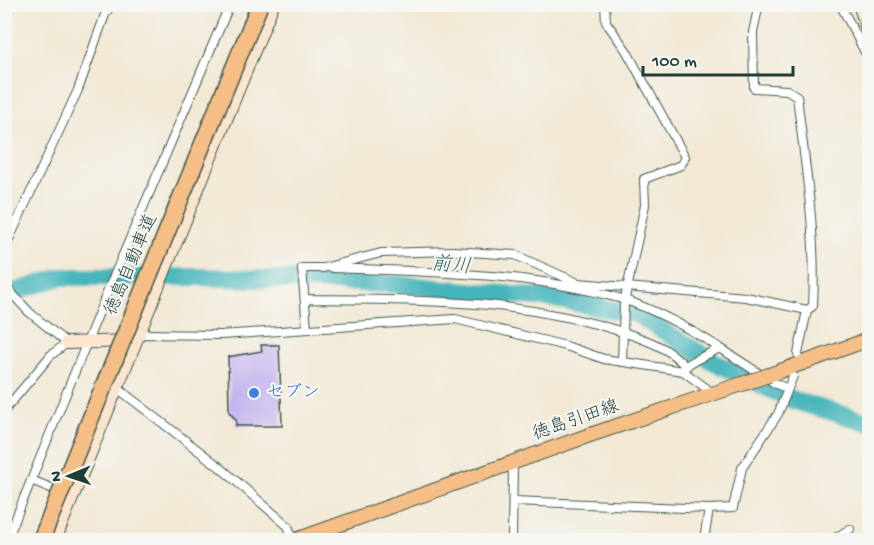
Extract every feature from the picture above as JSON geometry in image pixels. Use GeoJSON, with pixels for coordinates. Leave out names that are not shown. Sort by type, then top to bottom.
{"type":"FeatureCollection","features":[{"type":"Feature","properties":{"kind":"highway","name":"徳島自動車道"},"geometry":{"type":"LineString","coordinates":[[41,540],[261,4]]}},
{"type":"Feature","properties":{"kind":"main road","name":"徳島引田線"},"geometry":{"type":"LineString","coordinates":[[294,540],[870,339]]}},
{"type":"Feature","properties":{"kind":"street"},"geometry":{"type":"LineString","coordinates":[[4,250],[78,90],[103,18],[113,4]]}},
{"type":"Feature","properties":{"kind":"street"},"geometry":{"type":"LineString","coordinates":[[7,540],[108,290],[230,4]]}},
{"type":"Feature","properties":{"kind":"street"},"geometry":{"type":"LineString","coordinates":[[55,540],[273,4]]}},
{"type":"Feature","properties":{"kind":"street"},"geometry":{"type":"LineString","coordinates":[[604,4],[606,22],[627,50],[685,157],[681,165],[644,179],[645,205],[626,285],[621,331],[622,362]]}},
{"type":"Feature","properties":{"kind":"street"},"geometry":{"type":"LineString","coordinates":[[759,4],[753,32],[754,88],[788,90],[797,96],[815,268],[813,306],[807,310],[798,354]]}},
{"type":"Feature","properties":{"kind":"street"},"geometry":{"type":"LineString","coordinates":[[840,4],[870,62]]}},
{"type":"Feature","properties":{"kind":"street"},"geometry":{"type":"LineString","coordinates":[[859,4],[870,38]]}},
{"type":"Feature","properties":{"kind":"street"},"geometry":{"type":"LineString","coordinates":[[323,268],[381,253],[473,252],[515,255],[578,282],[746,297],[807,310]]}},
{"type":"Feature","properties":{"kind":"street"},"geometry":{"type":"LineString","coordinates":[[307,328],[302,269],[451,273],[502,278],[593,292],[624,302],[689,328],[718,349],[788,390]]}},
{"type":"Feature","properties":{"kind":"street"},"geometry":{"type":"LineString","coordinates":[[4,285],[18,302],[67,343]]}},
{"type":"Feature","properties":{"kind":"street"},"geometry":{"type":"LineString","coordinates":[[305,297],[477,303],[571,316],[660,346],[721,392]]}},
{"type":"Feature","properties":{"kind":"street"},"geometry":{"type":"LineString","coordinates":[[4,411],[51,355],[67,343],[455,319],[622,362],[686,367],[718,349]]}},
{"type":"Feature","properties":{"kind":"street"},"geometry":{"type":"LineString","coordinates":[[513,501],[709,509],[733,507],[742,468],[778,414],[793,376]]}},
{"type":"Feature","properties":{"kind":"street"},"geometry":{"type":"LineString","coordinates":[[116,387],[221,468],[288,526],[294,540]]}},
{"type":"Feature","properties":{"kind":"street"},"geometry":{"type":"LineString","coordinates":[[512,540],[513,463]]}},
{"type":"Feature","properties":{"kind":"street"},"geometry":{"type":"LineString","coordinates":[[31,480],[72,497]]}},
{"type":"Feature","properties":{"kind":"street"},"geometry":{"type":"LineString","coordinates":[[704,540],[709,509]]}},
{"type":"Feature","properties":{"kind":"street"},"geometry":{"type":"LineString","coordinates":[[832,540],[850,529]]}},
{"type":"Feature","properties":{"kind":"building"},"geometry":{"type":"Polygon","coordinates":[[[261,345],[279,345],[282,426],[236,426],[236,420],[229,412],[228,357],[262,351],[261,345]]]}},
{"type":"Feature","properties":{"kind":"waterway","name":"前川"},"geometry":{"type":"LineString","coordinates":[[4,295],[61,277],[201,277],[391,284],[548,298],[636,314],[714,362],[792,400],[870,423]]}},
{"type":"Feature","properties":{"kind":"place","name":"セブン"},"geometry":{"type":"Point","coordinates":[254,393]}}]}
